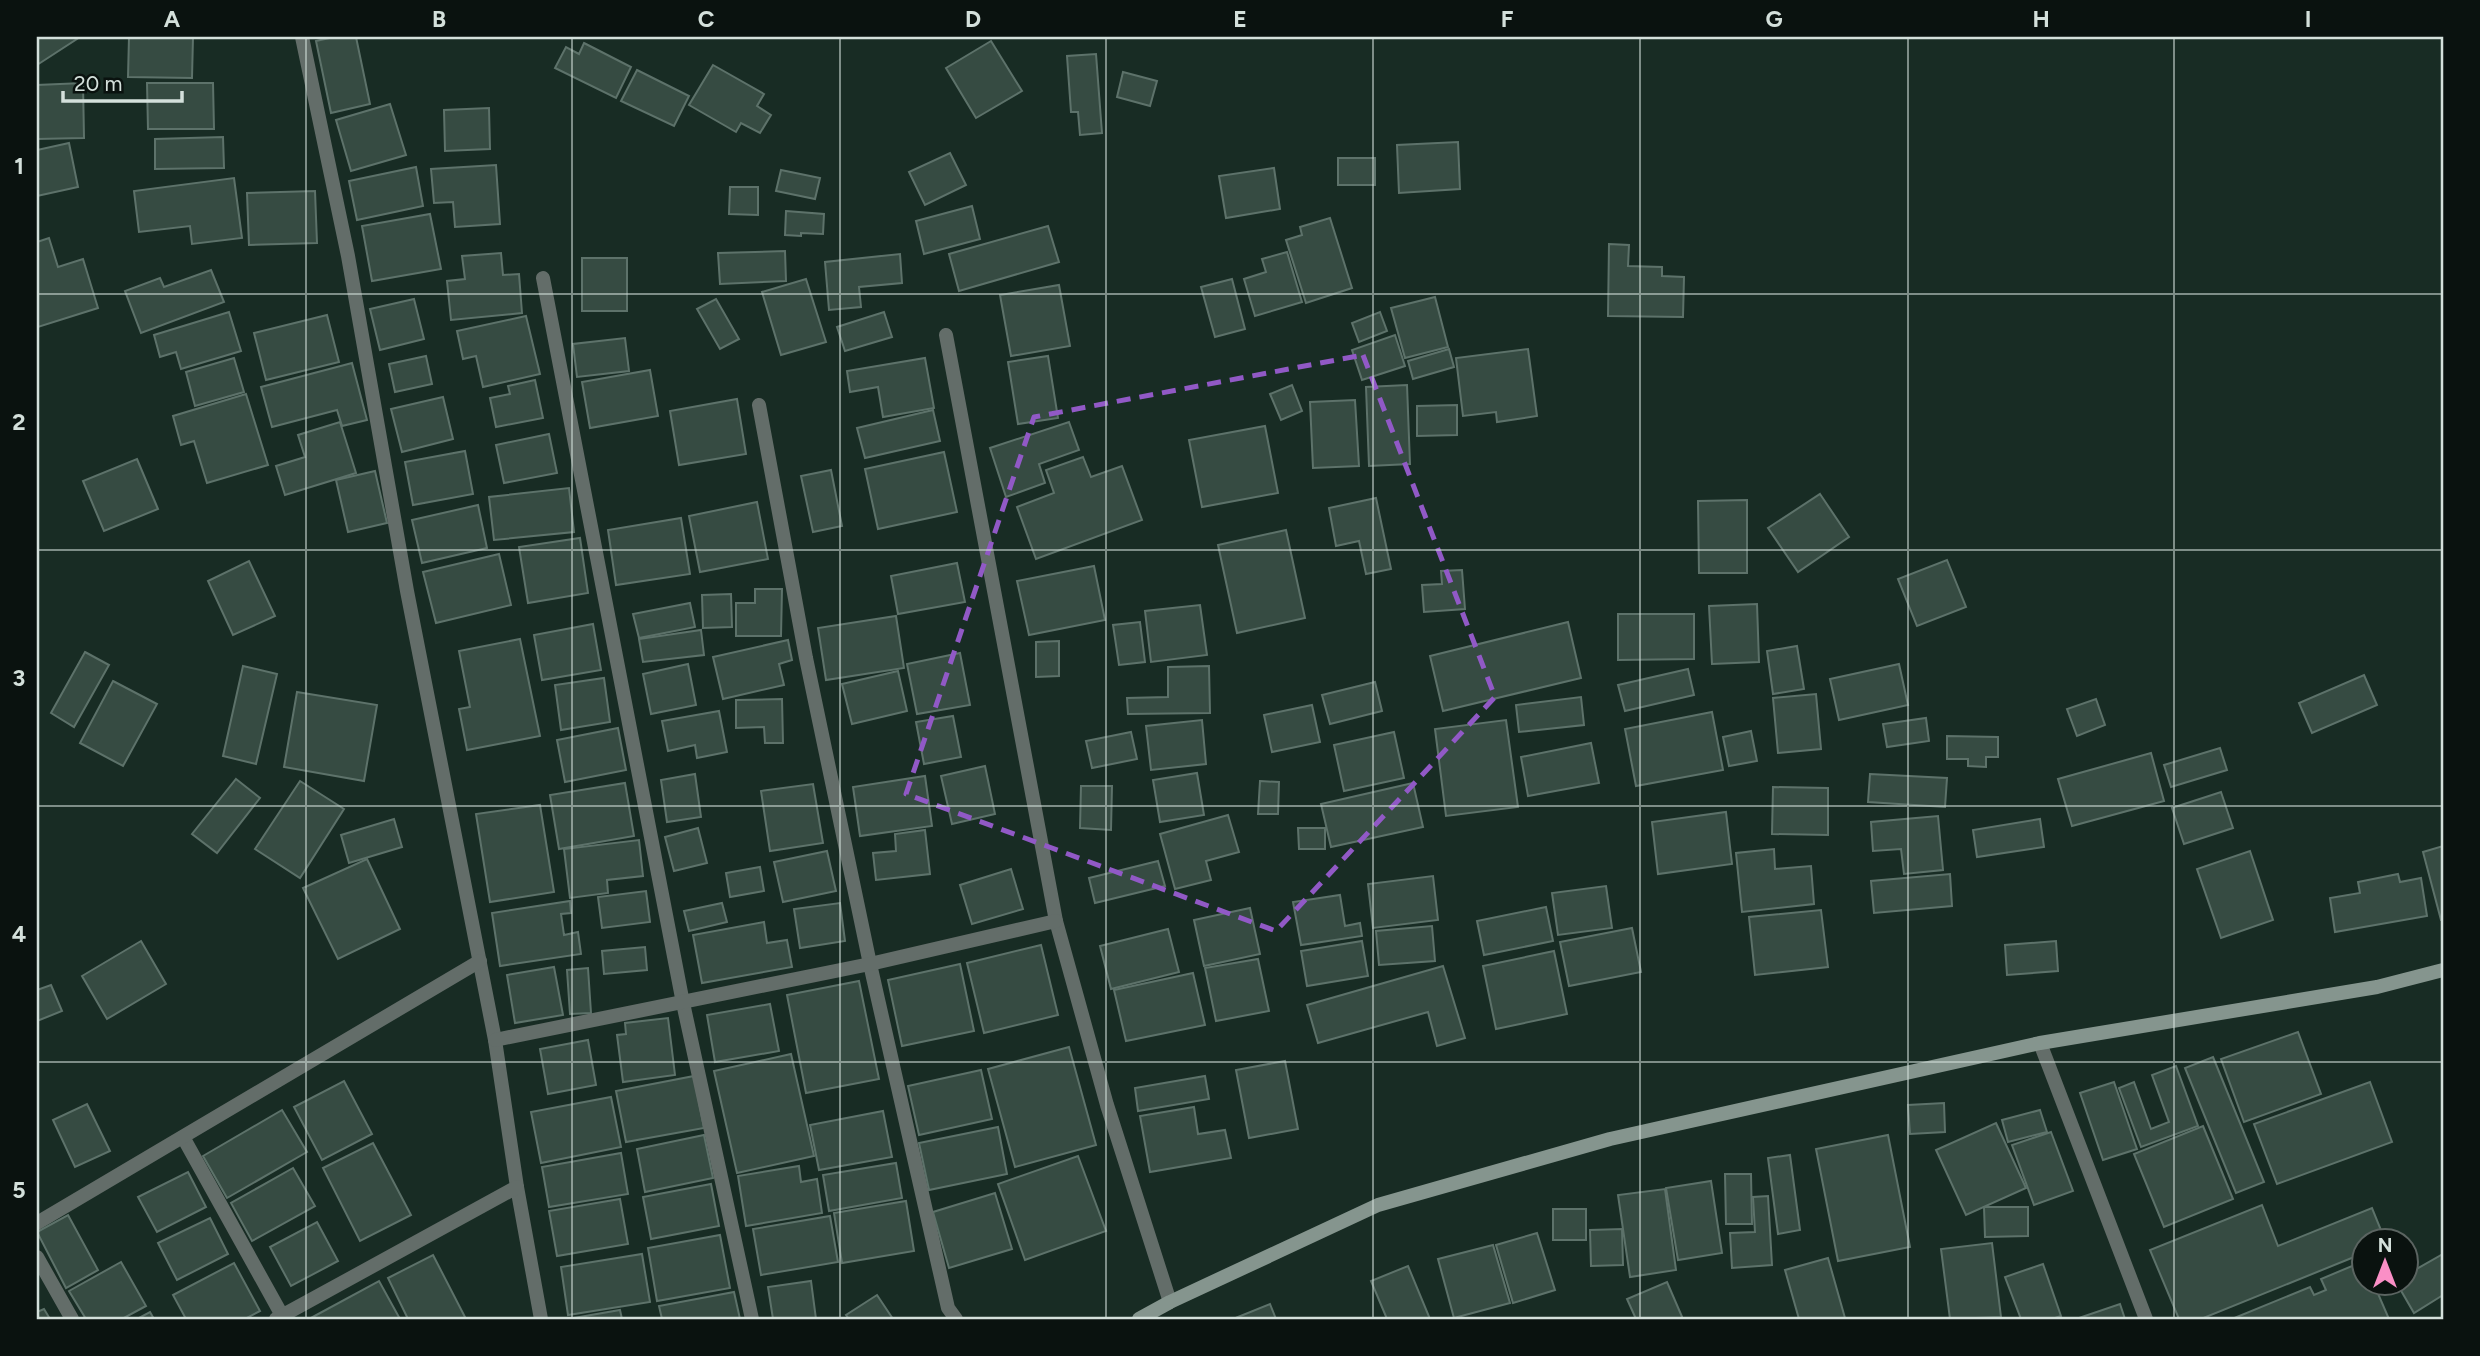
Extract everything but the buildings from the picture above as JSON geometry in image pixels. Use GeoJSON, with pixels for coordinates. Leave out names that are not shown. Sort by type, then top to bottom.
{"type":"FeatureCollection","features":[{"type":"Feature","properties":{"kind":"main road"},"geometry":{"type":"LineString","coordinates":[[1139,1319],[1378,1205],[1610,1139],[2040,1043],[2377,987],[2443,970]]}},
{"type":"Feature","properties":{"kind":"street"},"geometry":{"type":"LineString","coordinates":[[302,37],[348,256],[407,591],[495,1040],[517,1187],[541,1319]]}},
{"type":"Feature","properties":{"kind":"street"},"geometry":{"type":"LineString","coordinates":[[543,278],[683,1003],[752,1319]]}},
{"type":"Feature","properties":{"kind":"street"},"geometry":{"type":"LineString","coordinates":[[946,335],[1056,921],[1107,1105],[1170,1302]]}},
{"type":"Feature","properties":{"kind":"street"},"geometry":{"type":"LineString","coordinates":[[758,405],[806,658],[870,964],[948,1308],[956,1319]]}},
{"type":"Feature","properties":{"kind":"street"},"geometry":{"type":"LineString","coordinates":[[495,1040],[870,964],[1056,921]]}},
{"type":"Feature","properties":{"kind":"street"},"geometry":{"type":"LineString","coordinates":[[37,1223],[480,961]]}},
{"type":"Feature","properties":{"kind":"street"},"geometry":{"type":"LineString","coordinates":[[2040,1043],[2146,1319]]}},
{"type":"Feature","properties":{"kind":"street"},"geometry":{"type":"LineString","coordinates":[[183,1137],[281,1318],[517,1187]]}},
{"type":"Feature","properties":{"kind":"street"},"geometry":{"type":"LineString","coordinates":[[37,1256],[72,1319]]}},
{"type":"Feature","properties":{"kind":"highlighted area"},"geometry":{"type":"Polygon","coordinates":[[[1363,355],[1495,697],[1276,931],[906,794],[1034,417],[1363,355]]]}}]}
